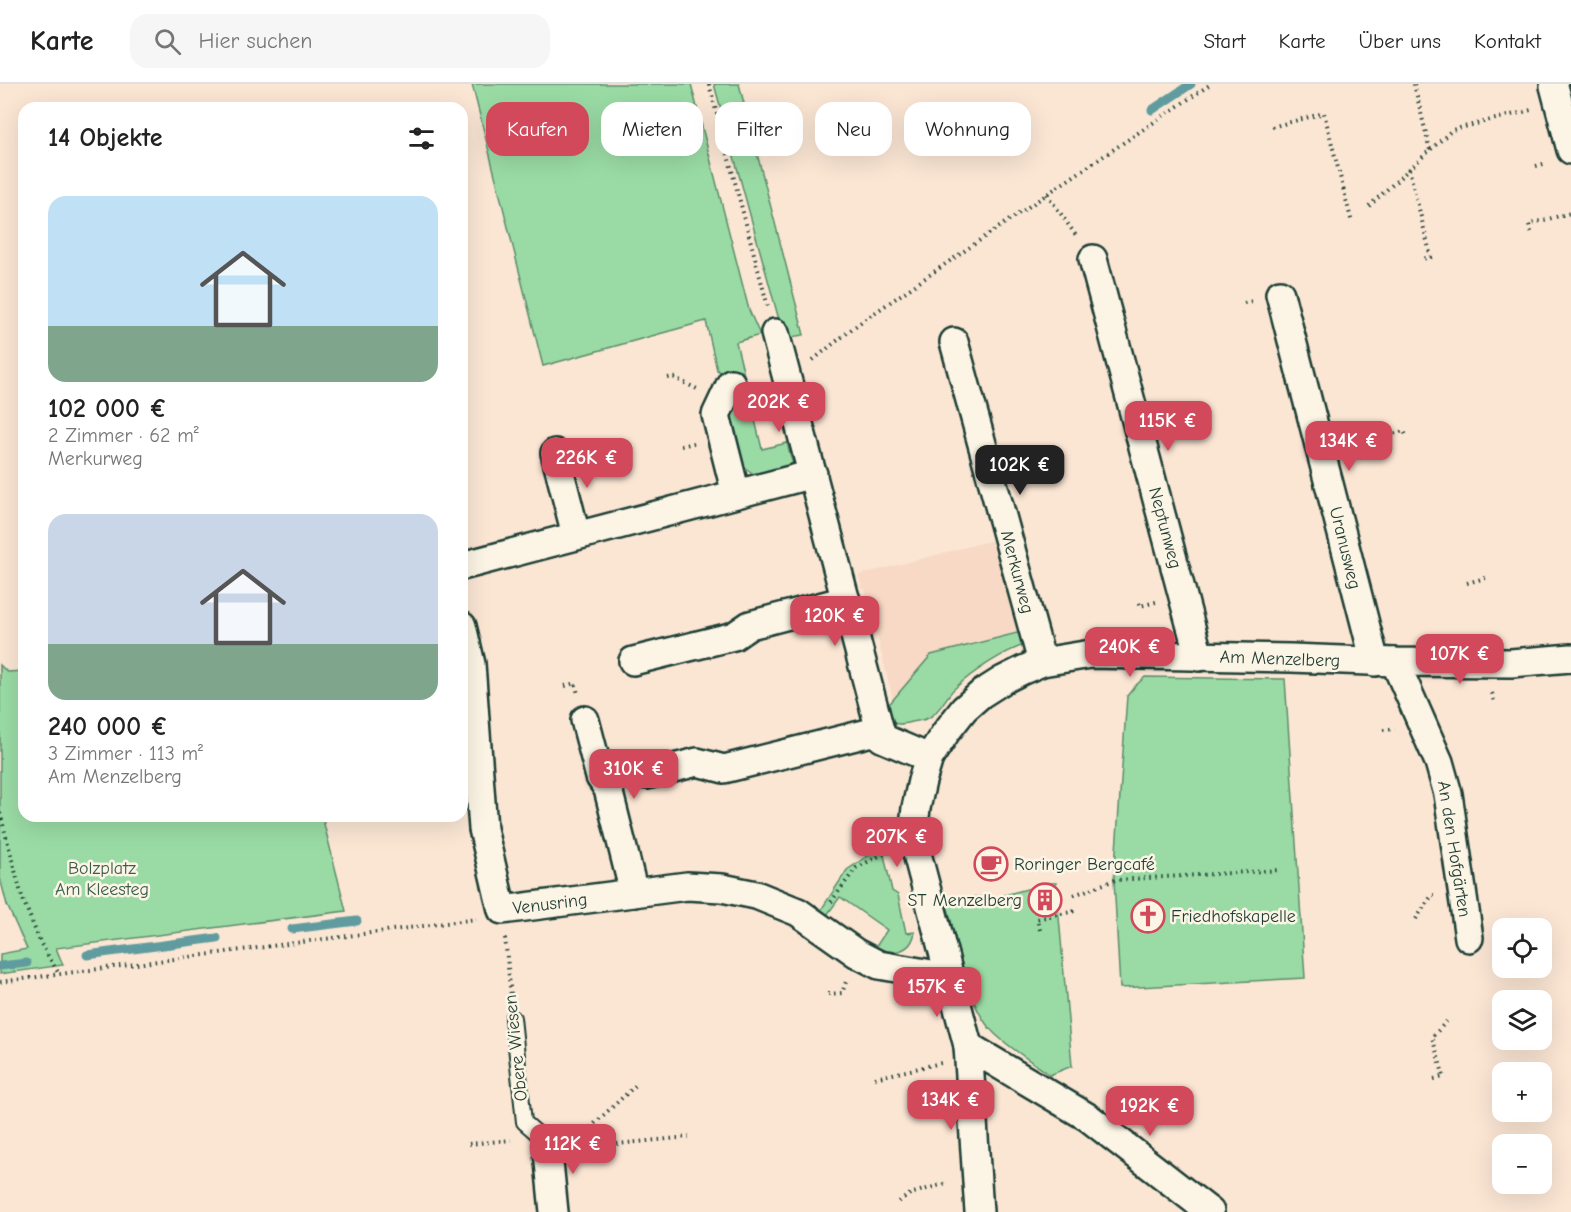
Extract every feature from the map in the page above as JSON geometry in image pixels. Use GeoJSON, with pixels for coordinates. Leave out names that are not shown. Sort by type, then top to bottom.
{"type":"FeatureCollection","features":[{"type":"Feature","properties":{"kind":"street"},"geometry":{"type":"LineString","coordinates":[[1556,94],[1571,150]]}},
{"type":"Feature","properties":{"kind":"street","name":"Neptunweg"},"geometry":{"type":"LineString","coordinates":[[1094,259],[1199,657]]}},
{"type":"Feature","properties":{"kind":"street","name":"Uranusweg"},"geometry":{"type":"LineString","coordinates":[[1280,294],[1321,454],[1385,662]]}},
{"type":"Feature","properties":{"kind":"street"},"geometry":{"type":"LineString","coordinates":[[776,333],[882,738],[929,758]]}},
{"type":"Feature","properties":{"kind":"street","name":"Merkurweg"},"geometry":{"type":"LineString","coordinates":[[954,342],[1042,662]]}},
{"type":"Feature","properties":{"kind":"street"},"geometry":{"type":"LineString","coordinates":[[731,383],[716,415],[736,494]]}},
{"type":"Feature","properties":{"kind":"street"},"geometry":{"type":"LineString","coordinates":[[555,453],[576,535]]}},
{"type":"Feature","properties":{"kind":"street"},"geometry":{"type":"LineString","coordinates":[[468,564],[813,474]]}},
{"type":"Feature","properties":{"kind":"street"},"geometry":{"type":"LineString","coordinates":[[633,661],[734,636],[750,625],[846,600]]}},
{"type":"Feature","properties":{"kind":"street","name":"Venusring"},"geometry":{"type":"LineString","coordinates":[[468,651],[471,664],[490,914],[687,886],[722,888],[756,896],[798,912],[866,959],[879,965],[949,977]]}},
{"type":"Feature","properties":{"kind":"street","name":"Am Menzelberg"},"geometry":{"type":"LineString","coordinates":[[979,1212],[968,1052],[915,846],[914,826],[916,808],[929,758],[964,709],[981,694],[1023,670],[1042,662],[1091,654],[1385,662],[1511,663],[1571,658]]}},
{"type":"Feature","properties":{"kind":"street","name":"An den Hofgärten"},"geometry":{"type":"LineString","coordinates":[[1385,662],[1439,762],[1444,778],[1469,938]]}},
{"type":"Feature","properties":{"kind":"street"},"geometry":{"type":"LineString","coordinates":[[585,720],[600,777],[608,789],[634,893]]}},
{"type":"Feature","properties":{"kind":"street"},"geometry":{"type":"LineString","coordinates":[[647,775],[697,762],[724,769],[880,730]]}},
{"type":"Feature","properties":{"kind":"street"},"geometry":{"type":"LineString","coordinates":[[968,1052],[1089,1118],[1210,1212]]}},
{"type":"Feature","properties":{"kind":"street"},"geometry":{"type":"LineString","coordinates":[[544,1140],[554,1212]]}},
{"type":"Feature","properties":{"kind":"lane","name":"Obere Wiesen"},"geometry":{"type":"LineString","coordinates":[[513,1018],[524,1122],[544,1140]]}},
{"type":"Feature","properties":{"kind":"path"},"geometry":{"type":"LineString","coordinates":[[709,84],[776,333]]}},
{"type":"Feature","properties":{"kind":"path"},"geometry":{"type":"LineString","coordinates":[[811,362],[857,325],[1211,84]]}},
{"type":"Feature","properties":{"kind":"path"},"geometry":{"type":"LineString","coordinates":[[1414,84],[1430,150]]}},
{"type":"Feature","properties":{"kind":"path"},"geometry":{"type":"LineString","coordinates":[[1370,206],[1452,130],[1556,94]]}},
{"type":"Feature","properties":{"kind":"path"},"geometry":{"type":"LineString","coordinates":[[1272,127],[1324,113],[1352,223]]}},
{"type":"Feature","properties":{"kind":"path"},"geometry":{"type":"LineString","coordinates":[[1409,170],[1431,257],[1422,259]]}},
{"type":"Feature","properties":{"kind":"path"},"geometry":{"type":"LineString","coordinates":[[1047,194],[1094,259]]}},
{"type":"Feature","properties":{"kind":"path"},"geometry":{"type":"LineString","coordinates":[[1532,232],[1529,224],[1571,213]]}},
{"type":"Feature","properties":{"kind":"path"},"geometry":{"type":"LineString","coordinates":[[1321,454],[1404,431],[1406,435]]}},
{"type":"Feature","properties":{"kind":"path"},"geometry":{"type":"LineString","coordinates":[[1467,583],[1489,577]]}},
{"type":"Feature","properties":{"kind":"path"},"geometry":{"type":"LineString","coordinates":[[0,813],[22,897],[41,944],[59,974]]}},
{"type":"Feature","properties":{"kind":"path"},"geometry":{"type":"LineString","coordinates":[[815,924],[856,868],[885,852],[915,846]]}},
{"type":"Feature","properties":{"kind":"path"},"geometry":{"type":"LineString","coordinates":[[1074,895],[1115,880],[1281,870]]}},
{"type":"Feature","properties":{"kind":"path"},"geometry":{"type":"LineString","coordinates":[[974,897],[975,906]]}},
{"type":"Feature","properties":{"kind":"path"},"geometry":{"type":"LineString","coordinates":[[1040,930],[1037,919],[1075,911]]}},
{"type":"Feature","properties":{"kind":"path"},"geometry":{"type":"LineString","coordinates":[[0,982],[490,914]]}},
{"type":"Feature","properties":{"kind":"path","name":"Obere Wiesen"},"geometry":{"type":"LineString","coordinates":[[490,914],[513,1018]]}},
{"type":"Feature","properties":{"kind":"path"},"geometry":{"type":"LineString","coordinates":[[1434,1079],[1444,1077],[1432,1037],[1447,1021]]}},
{"type":"Feature","properties":{"kind":"path"},"geometry":{"type":"LineString","coordinates":[[874,1078],[968,1052]]}},
{"type":"Feature","properties":{"kind":"path"},"geometry":{"type":"LineString","coordinates":[[637,1084],[567,1149],[689,1137]]}},
{"type":"Feature","properties":{"kind":"path"},"geometry":{"type":"LineString","coordinates":[[469,1144],[544,1140]]}},
{"type":"Feature","properties":{"kind":"path"},"geometry":{"type":"LineString","coordinates":[[899,1202],[910,1194],[947,1184],[949,1172]]}},
{"type":"Feature","properties":{"kind":"shaded area"},"geometry":{"type":"Polygon","coordinates":[[[1001,538],[1025,631],[931,655],[893,699],[865,589],[862,589],[859,575],[1001,538]]]}},
{"type":"Feature","properties":{"kind":"green space"},"geometry":{"type":"Polygon","coordinates":[[[472,84],[691,84],[696,102],[601,102],[601,156],[703,156],[703,131],[749,310],[760,335],[736,342],[762,449],[787,443],[793,465],[763,476],[754,474],[745,468],[739,459],[728,421],[740,384],[717,370],[706,321],[543,366],[490,156],[589,156],[589,102],[486,102],[486,140],[472,84]]]}},
{"type":"Feature","properties":{"kind":"green space"},"geometry":{"type":"Polygon","coordinates":[[[714,84],[739,84],[744,102],[719,102],[714,84]]]}},
{"type":"Feature","properties":{"kind":"green space"},"geometry":{"type":"Polygon","coordinates":[[[734,156],[758,156],[804,335],[784,338],[734,156]]]}},
{"type":"Feature","properties":{"kind":"green space"},"geometry":{"type":"Polygon","coordinates":[[[1017,633],[1026,638],[1029,644],[1000,656],[969,676],[954,689],[930,717],[902,724],[892,721],[886,708],[931,655],[1017,633]]]}},
{"type":"Feature","properties":{"kind":"green space","name":"Bolzplatz Am Kleesteg"},"geometry":{"type":"Polygon","coordinates":[[[0,665],[7,672],[18,671],[18,822],[324,822],[346,911],[56,948],[63,965],[0,974],[0,954],[27,949],[7,905],[0,878],[0,665]]]}},
{"type":"Feature","properties":{"kind":"green space"},"geometry":{"type":"Polygon","coordinates":[[[1145,677],[1285,679],[1305,978],[1120,988],[1114,879],[1127,696],[1145,677]]]}},
{"type":"Feature","properties":{"kind":"green space"},"geometry":{"type":"Polygon","coordinates":[[[882,846],[892,891],[898,895],[906,933],[915,932],[909,945],[900,951],[875,948],[887,930],[840,897],[827,915],[821,910],[847,870],[882,846]]]}},
{"type":"Feature","properties":{"kind":"green space"},"geometry":{"type":"Polygon","coordinates":[[[1056,883],[1072,1066],[1050,1075],[1001,1040],[985,1022],[969,990],[946,902],[974,897],[997,897],[1056,883]]]}},
{"type":"Feature","properties":{"kind":"waterway"},"geometry":{"type":"LineString","coordinates":[[1152,110],[1191,84]]}},
{"type":"Feature","properties":{"kind":"waterway"},"geometry":{"type":"LineString","coordinates":[[292,929],[357,921]]}},
{"type":"Feature","properties":{"kind":"waterway"},"geometry":{"type":"LineString","coordinates":[[87,955],[217,938]]}},
{"type":"Feature","properties":{"kind":"waterway"},"geometry":{"type":"LineString","coordinates":[[0,966],[27,963]]}},
{"type":"Feature","properties":{"kind":"place","name":"Roringer Bergcafé"},"geometry":{"type":"Point","coordinates":[991,864]}},
{"type":"Feature","properties":{"kind":"place","name":"ST Menzelberg"},"geometry":{"type":"Point","coordinates":[1045,900]}},
{"type":"Feature","properties":{"kind":"place","name":"Friedhofskapelle"},"geometry":{"type":"Point","coordinates":[1148,916]}}]}
